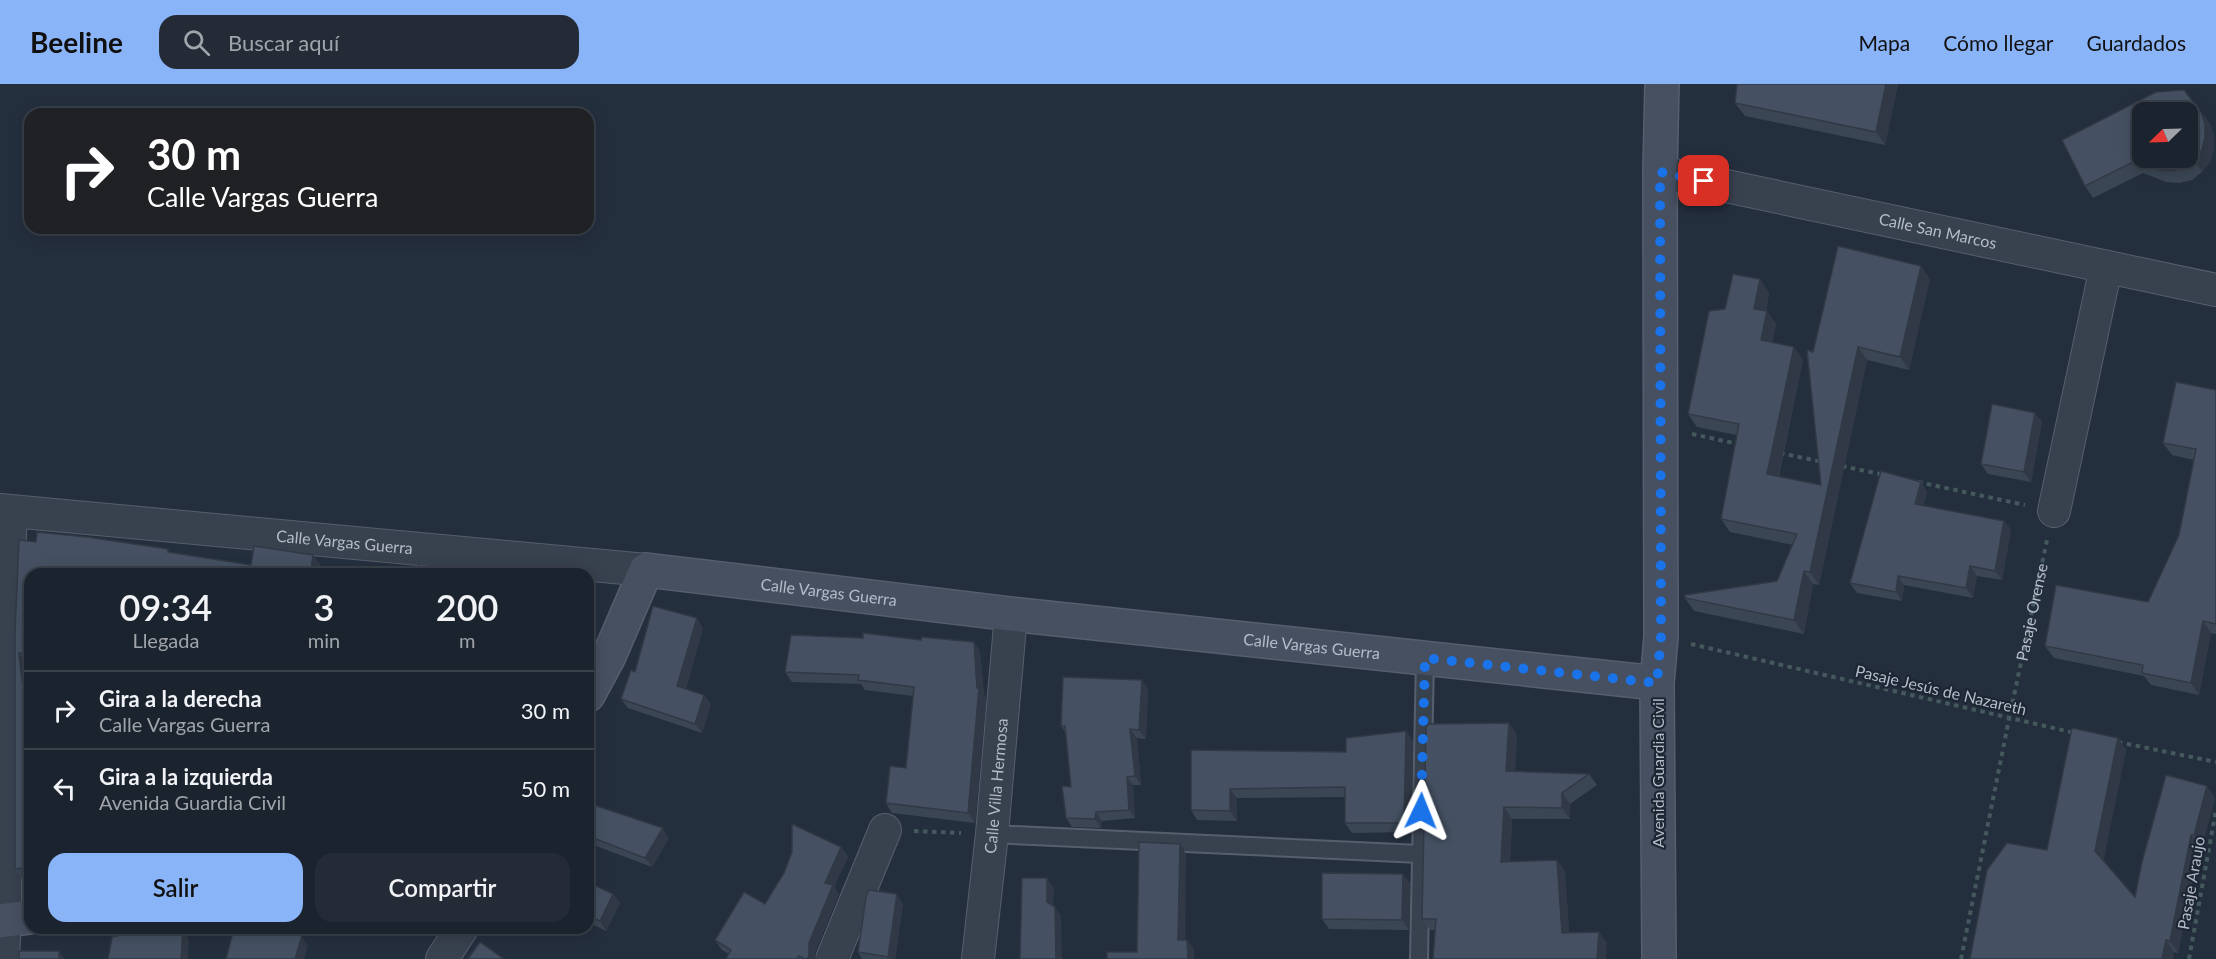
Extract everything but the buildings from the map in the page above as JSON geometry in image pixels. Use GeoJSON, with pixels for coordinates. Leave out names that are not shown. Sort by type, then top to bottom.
{"type":"FeatureCollection","features":[{"type":"Feature","properties":{"kind":"street","name":"Avenida Guardia Civil"},"geometry":{"type":"LineString","coordinates":[[1659,959],[1657,683],[1661,637],[1660,172],[1662,84]]}},
{"type":"Feature","properties":{"kind":"street","name":"Calle San Marcos"},"geometry":{"type":"LineString","coordinates":[[1660,172],[2216,290]]}},
{"type":"Feature","properties":{"kind":"street"},"geometry":{"type":"LineString","coordinates":[[2054,511],[2106,267]]}},
{"type":"Feature","properties":{"kind":"street"},"geometry":{"type":"LineString","coordinates":[[3,959],[12,920],[5,643],[5,511]]}},
{"type":"Feature","properties":{"kind":"street","name":"Calle Vargas Guerra"},"geometry":{"type":"LineString","coordinates":[[5,511],[646,570],[1011,614],[1657,683]]}},
{"type":"Feature","properties":{"kind":"street"},"geometry":{"type":"LineString","coordinates":[[594,684],[609,656],[646,570]]}},
{"type":"Feature","properties":{"kind":"street","name":"Calle Villa Hermosa"},"geometry":{"type":"LineString","coordinates":[[978,959],[992,834],[1011,614]]}},
{"type":"Feature","properties":{"kind":"street"},"geometry":{"type":"LineString","coordinates":[[832,959],[885,830]]}},
{"type":"Feature","properties":{"kind":"street"},"geometry":{"type":"LineString","coordinates":[[442,959],[458,934]]}},
{"type":"Feature","properties":{"kind":"lane"},"geometry":{"type":"LineString","coordinates":[[1419,959],[1425,658]]}},
{"type":"Feature","properties":{"kind":"lane"},"geometry":{"type":"LineString","coordinates":[[992,834],[1420,854]]}},
{"type":"Feature","properties":{"kind":"path"},"geometry":{"type":"LineString","coordinates":[[1660,428],[1742,445]]}},
{"type":"Feature","properties":{"kind":"path"},"geometry":{"type":"LineString","coordinates":[[1776,452],[1892,476]]}},
{"type":"Feature","properties":{"kind":"path"},"geometry":{"type":"LineString","coordinates":[[1915,481],[2054,511]]}},
{"type":"Feature","properties":{"kind":"path","name":"Pasaje Orense"},"geometry":{"type":"LineString","coordinates":[[1961,959],[2054,511]]}},
{"type":"Feature","properties":{"kind":"path","name":"Pasaje Jesús de Nazareth"},"geometry":{"type":"LineString","coordinates":[[1661,637],[2009,719],[2078,733]]}},
{"type":"Feature","properties":{"kind":"path"},"geometry":{"type":"LineString","coordinates":[[2112,740],[2216,762]]}},
{"type":"Feature","properties":{"kind":"path","name":"Pasaje Araujo"},"geometry":{"type":"LineString","coordinates":[[2189,959],[2216,810]]}},
{"type":"Feature","properties":{"kind":"path"},"geometry":{"type":"LineString","coordinates":[[885,830],[992,834]]}},
{"type":"Feature","properties":{"kind":"route"},"geometry":{"type":"LineString","coordinates":[[1421,811],[1425,658],[1657,683],[1661,637],[1660,172],[1704,181]]}}]}
